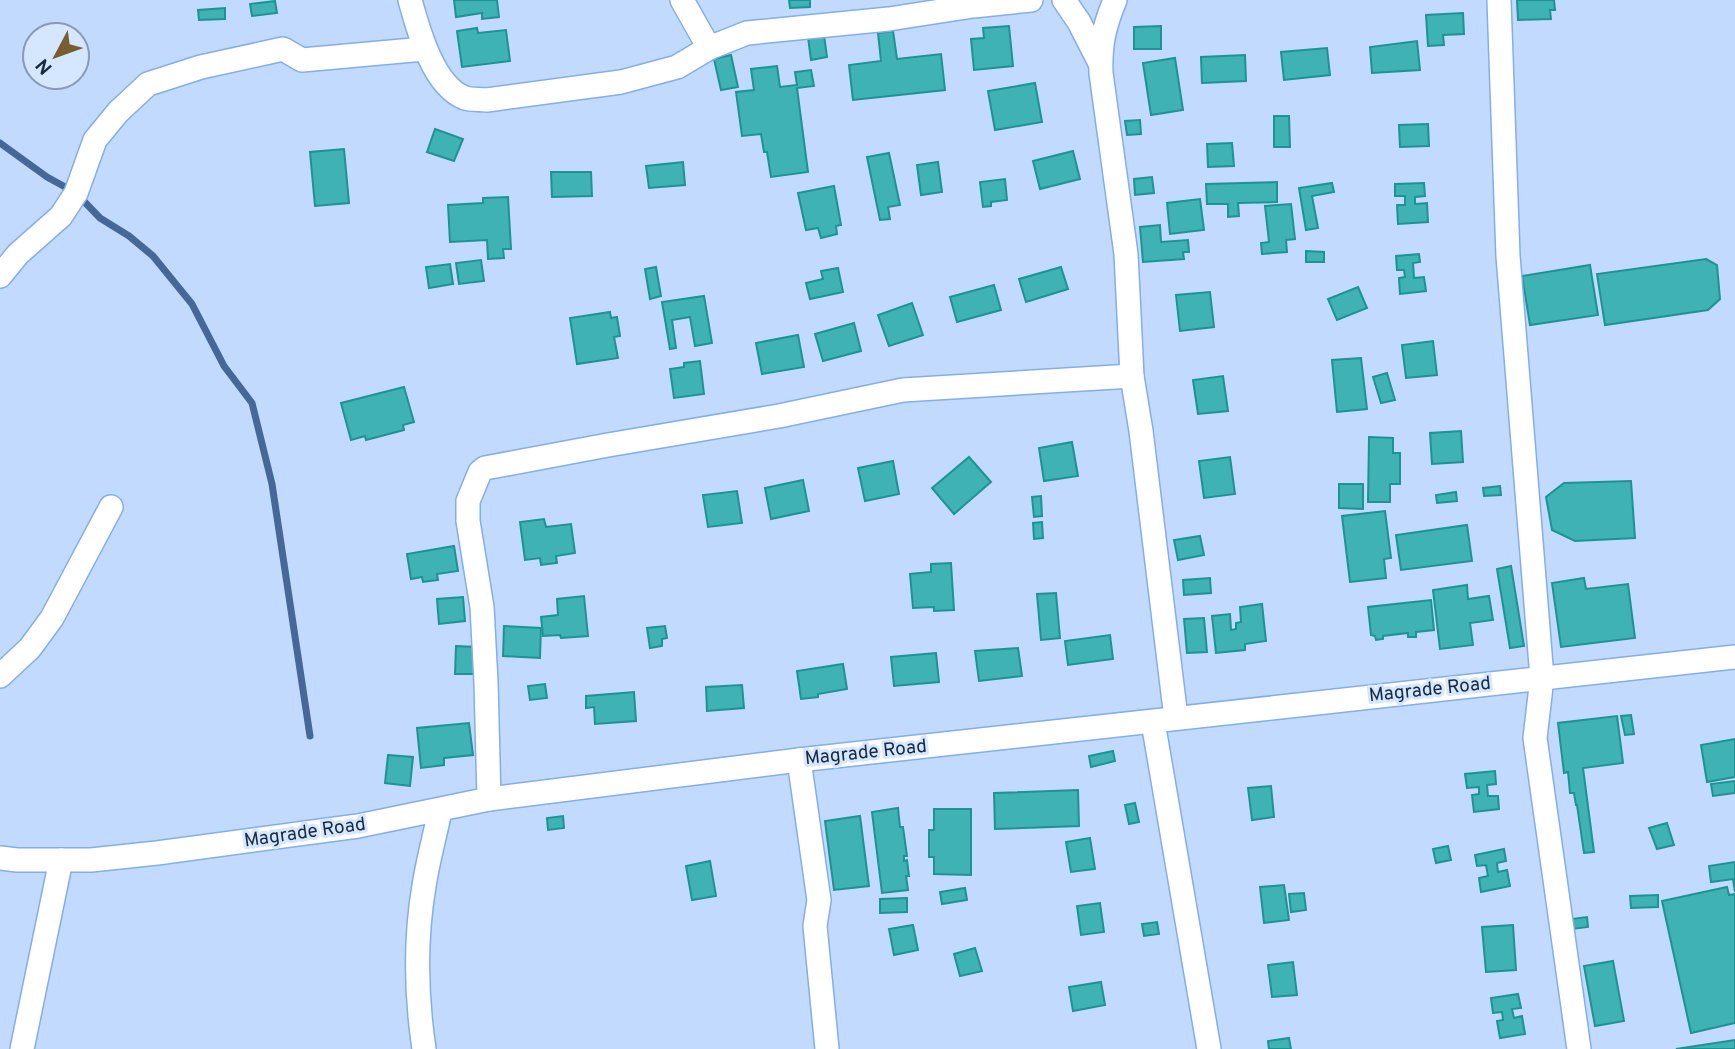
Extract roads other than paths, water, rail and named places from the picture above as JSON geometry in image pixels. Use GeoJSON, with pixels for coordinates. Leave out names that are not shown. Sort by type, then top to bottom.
{"type":"FeatureCollection","features":[{"type":"Feature","properties":{"kind":"street"},"geometry":{"type":"LineString","coordinates":[[410,0],[424,49],[451,89],[466,98],[487,100],[621,82],[677,67],[709,48],[747,33],[889,19],[972,3],[1031,0]]}},
{"type":"Feature","properties":{"kind":"street"},"geometry":{"type":"LineString","coordinates":[[682,0],[709,48]]}},
{"type":"Feature","properties":{"kind":"street"},"geometry":{"type":"LineString","coordinates":[[1064,0],[1079,22],[1100,63]]}},
{"type":"Feature","properties":{"kind":"street"},"geometry":{"type":"LineString","coordinates":[[1115,0],[1100,46],[1100,63],[1126,254],[1132,376],[1143,445],[1176,718]]}},
{"type":"Feature","properties":{"kind":"street"},"geometry":{"type":"LineString","coordinates":[[1499,0],[1508,256],[1542,678],[1535,738],[1578,1049]]}},
{"type":"Feature","properties":{"kind":"street"},"geometry":{"type":"LineString","coordinates":[[0,276],[18,254],[61,216],[76,193],[95,140],[148,84],[201,67],[283,49],[302,60],[424,49]]}},
{"type":"Feature","properties":{"kind":"street"},"geometry":{"type":"LineString","coordinates":[[489,799],[482,607],[468,521],[468,501],[480,472],[485,468],[779,416],[903,390],[1132,376]]}},
{"type":"Feature","properties":{"kind":"street"},"geometry":{"type":"LineString","coordinates":[[0,676],[30,648],[52,618],[111,507]]}},
{"type":"Feature","properties":{"kind":"street","name":"Magrade Road"},"geometry":{"type":"LineString","coordinates":[[0,858],[91,860],[358,826],[489,799],[799,760],[1735,657]]}},
{"type":"Feature","properties":{"kind":"street"},"geometry":{"type":"LineString","coordinates":[[1153,722],[1209,1049]]}},
{"type":"Feature","properties":{"kind":"street"},"geometry":{"type":"LineString","coordinates":[[799,760],[819,900],[815,926],[827,1049]]}},
{"type":"Feature","properties":{"kind":"street"},"geometry":{"type":"LineString","coordinates":[[424,1049],[418,994],[419,944],[424,887],[440,811]]}},
{"type":"Feature","properties":{"kind":"street"},"geometry":{"type":"LineString","coordinates":[[22,1049],[61,860]]}},
{"type":"Feature","properties":{"kind":"waterway"},"geometry":{"type":"LineString","coordinates":[[0,143],[47,177],[76,193],[100,218],[129,236],[153,256],[192,304],[224,366],[252,403],[272,484],[310,736]]}}]}
